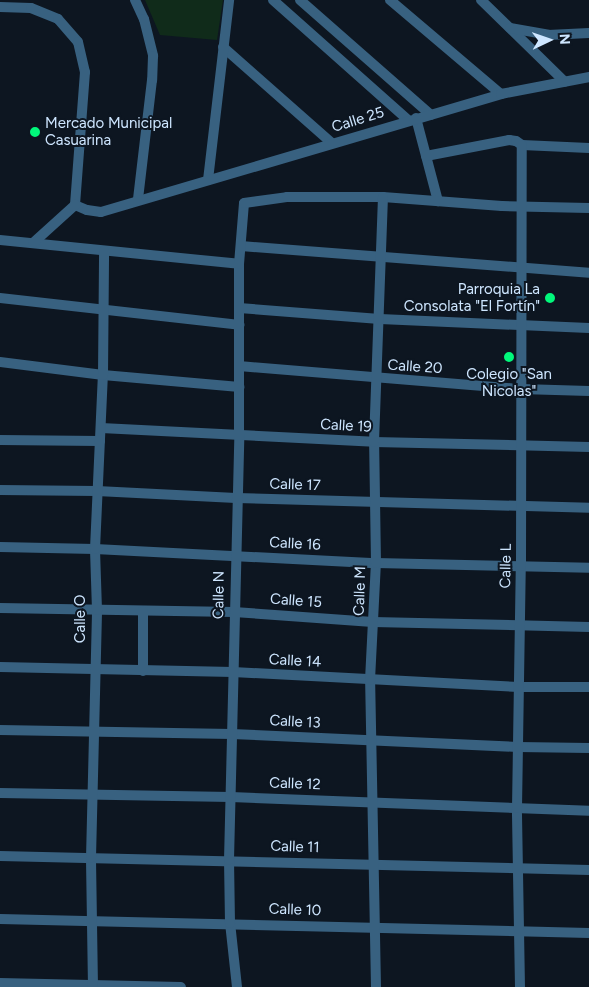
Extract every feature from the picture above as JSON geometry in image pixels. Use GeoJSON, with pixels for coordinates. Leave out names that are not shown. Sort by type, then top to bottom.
{"type":"FeatureCollection","features":[{"type":"Feature","properties":{"kind":"street"},"geometry":{"type":"LineString","coordinates":[[135,0],[144,19],[152,56],[152,80],[138,200]]}},
{"type":"Feature","properties":{"kind":"street"},"geometry":{"type":"LineString","coordinates":[[208,180],[229,0]]}},
{"type":"Feature","properties":{"kind":"street"},"geometry":{"type":"LineString","coordinates":[[273,0],[412,119],[426,156],[438,201]]}},
{"type":"Feature","properties":{"kind":"street"},"geometry":{"type":"LineString","coordinates":[[300,0],[431,114]]}},
{"type":"Feature","properties":{"kind":"street"},"geometry":{"type":"LineString","coordinates":[[390,0],[501,94]]}},
{"type":"Feature","properties":{"kind":"street"},"geometry":{"type":"LineString","coordinates":[[481,0],[565,82]]}},
{"type":"Feature","properties":{"kind":"street"},"geometry":{"type":"LineString","coordinates":[[0,7],[31,8],[58,19],[78,42],[84,72],[75,205],[33,244]]}},
{"type":"Feature","properties":{"kind":"street"},"geometry":{"type":"LineString","coordinates":[[510,28],[548,35],[589,33]]}},
{"type":"Feature","properties":{"kind":"street"},"geometry":{"type":"LineString","coordinates":[[223,47],[332,143]]}},
{"type":"Feature","properties":{"kind":"street","name":"Calle 25"},"geometry":{"type":"LineString","coordinates":[[75,205],[87,210],[101,212],[501,94],[589,77]]}},
{"type":"Feature","properties":{"kind":"street"},"geometry":{"type":"LineString","coordinates":[[426,156],[509,140],[516,141],[522,145],[589,148]]}},
{"type":"Feature","properties":{"kind":"street","name":"Calle L"},"geometry":{"type":"LineString","coordinates":[[520,987],[517,808],[521,566],[522,145]]}},
{"type":"Feature","properties":{"kind":"street","name":"Calle N"},"geometry":{"type":"LineString","coordinates":[[237,987],[230,923],[230,860],[236,498],[239,436],[239,308],[244,203],[287,197],[383,197]]}},
{"type":"Feature","properties":{"kind":"street"},"geometry":{"type":"LineString","coordinates":[[383,197],[522,206],[589,208]]}},
{"type":"Feature","properties":{"kind":"street","name":"Calle M"},"geometry":{"type":"LineString","coordinates":[[376,987],[370,680],[376,563],[374,442],[383,197]]}},
{"type":"Feature","properties":{"kind":"street"},"geometry":{"type":"LineString","coordinates":[[0,240],[240,264]]}},
{"type":"Feature","properties":{"kind":"street"},"geometry":{"type":"LineString","coordinates":[[241,246],[589,273]]}},
{"type":"Feature","properties":{"kind":"street","name":"Calle O"},"geometry":{"type":"LineString","coordinates":[[93,986],[91,858],[97,610],[95,549],[103,375],[104,250]]}},
{"type":"Feature","properties":{"kind":"street"},"geometry":{"type":"LineString","coordinates":[[0,298],[239,324]]}},
{"type":"Feature","properties":{"kind":"street"},"geometry":{"type":"LineString","coordinates":[[239,308],[380,319],[589,328]]}},
{"type":"Feature","properties":{"kind":"street"},"geometry":{"type":"LineString","coordinates":[[0,362],[103,375],[239,387]]}},
{"type":"Feature","properties":{"kind":"street","name":"Calle 20"},"geometry":{"type":"LineString","coordinates":[[239,366],[376,379],[521,389],[589,391]]}},
{"type":"Feature","properties":{"kind":"street","name":"Calle 19"},"geometry":{"type":"LineString","coordinates":[[101,428],[374,442],[589,447]]}},
{"type":"Feature","properties":{"kind":"street"},"geometry":{"type":"LineString","coordinates":[[0,440],[100,441]]}},
{"type":"Feature","properties":{"kind":"street","name":"Calle 17"},"geometry":{"type":"LineString","coordinates":[[0,490],[97,491],[376,503],[589,508]]}},
{"type":"Feature","properties":{"kind":"street","name":"Calle 16"},"geometry":{"type":"LineString","coordinates":[[0,547],[95,549],[376,563],[589,568]]}},
{"type":"Feature","properties":{"kind":"street","name":"Calle 15"},"geometry":{"type":"LineString","coordinates":[[0,608],[234,612],[373,622],[589,628]]}},
{"type":"Feature","properties":{"kind":"street"},"geometry":{"type":"LineString","coordinates":[[143,610],[143,671]]}},
{"type":"Feature","properties":{"kind":"street","name":"Calle 14"},"geometry":{"type":"LineString","coordinates":[[0,667],[233,672],[519,687],[589,688]]}},
{"type":"Feature","properties":{"kind":"street","name":"Calle 13"},"geometry":{"type":"LineString","coordinates":[[0,730],[232,734],[518,747],[589,748]]}},
{"type":"Feature","properties":{"kind":"street","name":"Calle 12"},"geometry":{"type":"LineString","coordinates":[[0,794],[231,797],[589,811]]}},
{"type":"Feature","properties":{"kind":"street","name":"Calle 11"},"geometry":{"type":"LineString","coordinates":[[0,856],[589,870]]}},
{"type":"Feature","properties":{"kind":"street","name":"Calle 10"},"geometry":{"type":"LineString","coordinates":[[0,919],[589,933]]}},
{"type":"Feature","properties":{"kind":"street"},"geometry":{"type":"LineString","coordinates":[[0,983],[180,987]]}},
{"type":"Feature","properties":{"kind":"green space"},"geometry":{"type":"Polygon","coordinates":[[[145,0],[223,0],[217,40],[160,35],[145,0]]]}},
{"type":"Feature","properties":{"kind":"place","name":"Mercado Municipal Casuarina"},"geometry":{"type":"Point","coordinates":[35,132]}},
{"type":"Feature","properties":{"kind":"place","name":"Parroquia La Consolata \"El Fortín\""},"geometry":{"type":"Point","coordinates":[550,298]}},
{"type":"Feature","properties":{"kind":"place","name":"Colegio \"San Nicolas\""},"geometry":{"type":"Point","coordinates":[509,357]}}]}
